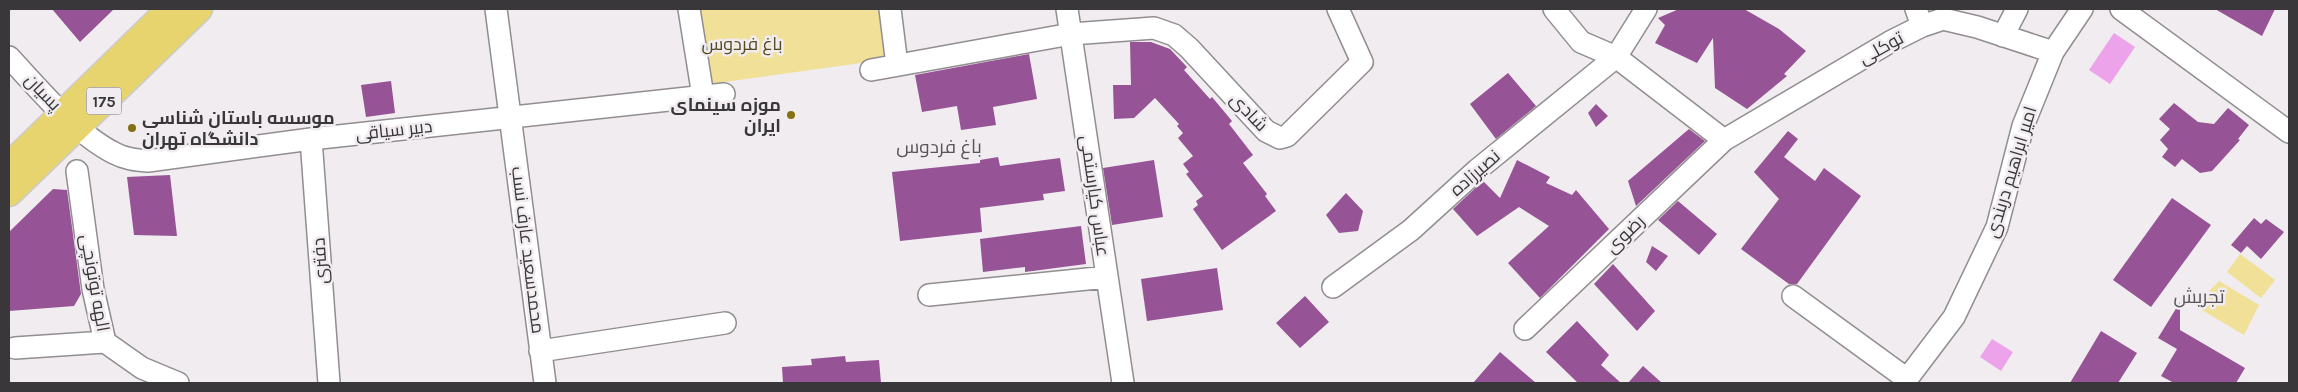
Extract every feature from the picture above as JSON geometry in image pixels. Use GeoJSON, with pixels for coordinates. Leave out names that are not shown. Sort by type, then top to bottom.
{"type":"FeatureCollection","features":[{"type":"Feature","properties":{"kind":"main road","name":"175"},"geometry":{"type":"LineString","coordinates":[[9,166],[170,9]]}},
{"type":"Feature","properties":{"kind":"main road","name":"175"},"geometry":{"type":"LineString","coordinates":[[9,193],[199,9]]}},
{"type":"Feature","properties":{"kind":"street","name":"محمدسعید عارف نسب"},"geometry":{"type":"LineString","coordinates":[[496,9],[545,383]]}},
{"type":"Feature","properties":{"kind":"street","name":"دبیر سیاقی"},"geometry":{"type":"LineString","coordinates":[[77,127],[113,153],[129,159],[148,161],[311,139],[713,95],[690,9]]}},
{"type":"Feature","properties":{"kind":"street"},"geometry":{"type":"LineString","coordinates":[[890,9],[897,66]]}},
{"type":"Feature","properties":{"kind":"street","name":"عباس کیارستمی"},"geometry":{"type":"LineString","coordinates":[[1067,9],[1123,383]]}},
{"type":"Feature","properties":{"kind":"street","name":"شادی"},"geometry":{"type":"LineString","coordinates":[[1071,34],[1154,28],[1174,35],[1189,48],[1266,131],[1280,138],[1287,136],[1362,62],[1338,9]]}},
{"type":"Feature","properties":{"kind":"street"},"geometry":{"type":"LineString","coordinates":[[1554,9],[1581,42],[1616,57],[1724,140]]}},
{"type":"Feature","properties":{"kind":"street","name":"نصیرزاده"},"geometry":{"type":"LineString","coordinates":[[1333,287],[1411,230],[1478,170],[1616,57],[1646,9]]}},
{"type":"Feature","properties":{"kind":"street"},"geometry":{"type":"LineString","coordinates":[[2003,36],[2017,9]]}},
{"type":"Feature","properties":{"kind":"street","name":"امیر ابراهیم دربندی"},"geometry":{"type":"LineString","coordinates":[[1905,381],[1954,317],[1997,227],[2023,126],[2052,52],[2082,9]]}},
{"type":"Feature","properties":{"kind":"street"},"geometry":{"type":"LineString","coordinates":[[2121,9],[2289,132]]}},
{"type":"Feature","properties":{"kind":"street","name":"توکلی"},"geometry":{"type":"LineString","coordinates":[[1724,140],[1881,47],[1919,18],[1960,22],[2052,52]]}},
{"type":"Feature","properties":{"kind":"street"},"geometry":{"type":"LineString","coordinates":[[871,70],[1071,34]]}},
{"type":"Feature","properties":{"kind":"street","name":"پسیان"},"geometry":{"type":"LineString","coordinates":[[9,57],[77,127]]}},
{"type":"Feature","properties":{"kind":"street","name":"دفتری"},"geometry":{"type":"LineString","coordinates":[[311,139],[329,383]]}},
{"type":"Feature","properties":{"kind":"street","name":"رضوى"},"geometry":{"type":"LineString","coordinates":[[1525,329],[1724,140]]}},
{"type":"Feature","properties":{"kind":"street","name":"الهه توتونچی"},"geometry":{"type":"LineString","coordinates":[[77,171],[93,289],[105,342],[141,376],[178,383]]}},
{"type":"Feature","properties":{"kind":"street"},"geometry":{"type":"LineString","coordinates":[[929,295],[1107,277]]}},
{"type":"Feature","properties":{"kind":"street"},"geometry":{"type":"LineString","coordinates":[[1794,296],[1905,381]]}},
{"type":"Feature","properties":{"kind":"street"},"geometry":{"type":"LineString","coordinates":[[540,350],[726,324]]}},
{"type":"Feature","properties":{"kind":"street"},"geometry":{"type":"LineString","coordinates":[[15,348],[105,342]]}},
{"type":"Feature","properties":{"kind":"green space","name":"باغ فردوس"},"geometry":{"type":"Polygon","coordinates":[[[701,9],[882,9],[890,59],[710,84],[701,9]]]}},
{"type":"Feature","properties":{"kind":"green space"},"geometry":{"type":"Polygon","coordinates":[[[2240,254],[2275,280],[2261,298],[2227,272],[2240,254]]]}},
{"type":"Feature","properties":{"kind":"green space"},"geometry":{"type":"Polygon","coordinates":[[[2219,281],[2259,305],[2244,335],[2195,306],[2219,281]]]}},
{"type":"Feature","properties":{"kind":"shaded area"},"geometry":{"type":"Polygon","coordinates":[[[2114,33],[2135,47],[2110,84],[2089,70],[2114,33]]]}},
{"type":"Feature","properties":{"kind":"shaded area"},"geometry":{"type":"Polygon","coordinates":[[[1992,339],[2013,352],[2001,371],[1980,357],[1992,339]]]}},
{"type":"Feature","properties":{"kind":"building"},"geometry":{"type":"Polygon","coordinates":[[[52,9],[114,9],[80,42],[52,9]]]}},
{"type":"Feature","properties":{"kind":"building"},"geometry":{"type":"Polygon","coordinates":[[[1679,9],[1744,9],[1779,29],[1806,51],[1784,74],[1787,76],[1747,109],[1715,88],[1713,38],[1697,63],[1655,43],[1665,25],[1658,18],[1679,9]]]}},
{"type":"Feature","properties":{"kind":"building"},"geometry":{"type":"Polygon","coordinates":[[[2215,9],[2275,9],[2262,36],[2215,9]]]}},
{"type":"Feature","properties":{"kind":"building"},"geometry":{"type":"Polygon","coordinates":[[[1130,42],[1151,42],[1170,49],[1187,67],[1184,70],[1210,99],[1212,97],[1232,121],[1229,124],[1253,155],[1243,163],[1267,194],[1265,196],[1276,211],[1222,250],[1193,209],[1198,205],[1196,201],[1203,196],[1186,174],[1189,172],[1183,164],[1193,156],[1178,138],[1183,133],[1177,126],[1179,124],[1155,98],[1134,118],[1114,119],[1113,85],[1131,85],[1130,42]]]}},
{"type":"Feature","properties":{"kind":"building"},"geometry":{"type":"Polygon","coordinates":[[[1029,54],[1037,99],[993,107],[996,125],[961,130],[957,106],[922,112],[915,75],[1029,54]]]}},
{"type":"Feature","properties":{"kind":"building"},"geometry":{"type":"Polygon","coordinates":[[[1508,73],[1536,106],[1496,139],[1470,104],[1508,73]]]}},
{"type":"Feature","properties":{"kind":"building"},"geometry":{"type":"Polygon","coordinates":[[[391,81],[395,113],[366,117],[361,85],[391,81]]]}},
{"type":"Feature","properties":{"kind":"building"},"geometry":{"type":"Polygon","coordinates":[[[2174,103],[2198,122],[2214,124],[2228,108],[2249,125],[2238,139],[2240,140],[2212,171],[2200,173],[2182,159],[2175,167],[2162,157],[2168,149],[2160,140],[2170,129],[2159,119],[2174,103]]]}},
{"type":"Feature","properties":{"kind":"building"},"geometry":{"type":"Polygon","coordinates":[[[1596,104],[1608,116],[1596,127],[1588,113],[1596,104]]]}},
{"type":"Feature","properties":{"kind":"building"},"geometry":{"type":"Polygon","coordinates":[[[1689,129],[1705,141],[1636,206],[1628,181],[1689,129]]]}},
{"type":"Feature","properties":{"kind":"building"},"geometry":{"type":"Polygon","coordinates":[[[1788,131],[1798,139],[1784,157],[1815,181],[1824,168],[1861,196],[1797,284],[1789,284],[1741,249],[1779,199],[1754,172],[1788,131]]]}},
{"type":"Feature","properties":{"kind":"building"},"geometry":{"type":"Polygon","coordinates":[[[998,157],[1000,166],[1060,158],[1065,191],[1043,194],[1044,200],[980,208],[982,232],[900,241],[892,172],[980,163],[980,160],[998,157]]]}},
{"type":"Feature","properties":{"kind":"building"},"geometry":{"type":"Polygon","coordinates":[[[1154,160],[1163,217],[1112,225],[1103,168],[1154,160]]]}},
{"type":"Feature","properties":{"kind":"building"},"geometry":{"type":"Polygon","coordinates":[[[1517,160],[1550,177],[1546,183],[1572,195],[1576,190],[1609,229],[1540,298],[1508,263],[1549,226],[1519,207],[1477,236],[1453,209],[1483,181],[1500,198],[1517,160]]]}},
{"type":"Feature","properties":{"kind":"building"},"geometry":{"type":"Polygon","coordinates":[[[170,175],[177,236],[134,235],[127,177],[170,175]]]}},
{"type":"Feature","properties":{"kind":"building"},"geometry":{"type":"Polygon","coordinates":[[[53,189],[67,190],[81,294],[74,306],[9,311],[9,232],[53,189]]]}},
{"type":"Feature","properties":{"kind":"building"},"geometry":{"type":"Polygon","coordinates":[[[1346,193],[1363,211],[1358,231],[1339,233],[1326,215],[1346,193]]]}},
{"type":"Feature","properties":{"kind":"building"},"geometry":{"type":"Polygon","coordinates":[[[2172,198],[2211,225],[2151,307],[2113,280],[2172,198]]]}},
{"type":"Feature","properties":{"kind":"building"},"geometry":{"type":"Polygon","coordinates":[[[1678,201],[1717,234],[1699,255],[1658,220],[1678,201]]]}},
{"type":"Feature","properties":{"kind":"building"},"geometry":{"type":"Polygon","coordinates":[[[2254,218],[2261,224],[2266,219],[2284,232],[2261,259],[2247,246],[2241,253],[2231,245],[2254,218]]]}},
{"type":"Feature","properties":{"kind":"building"},"geometry":{"type":"Polygon","coordinates":[[[1081,226],[1086,264],[1025,272],[1025,267],[983,272],[980,239],[1081,226]]]}},
{"type":"Feature","properties":{"kind":"building"},"geometry":{"type":"Polygon","coordinates":[[[1652,246],[1668,256],[1656,271],[1646,262],[1652,246]]]}},
{"type":"Feature","properties":{"kind":"building"},"geometry":{"type":"Polygon","coordinates":[[[1613,264],[1655,311],[1637,331],[1594,284],[1613,264]]]}},
{"type":"Feature","properties":{"kind":"building"},"geometry":{"type":"Polygon","coordinates":[[[1217,268],[1223,310],[1147,321],[1141,279],[1217,268]]]}},
{"type":"Feature","properties":{"kind":"building"},"geometry":{"type":"Polygon","coordinates":[[[1305,296],[1329,322],[1300,348],[1276,323],[1305,296]]]}},
{"type":"Feature","properties":{"kind":"building"},"geometry":{"type":"Polygon","coordinates":[[[2180,302],[2180,330],[2245,368],[2236,383],[2174,383],[2161,376],[2177,349],[2158,338],[2180,302]]]}},
{"type":"Feature","properties":{"kind":"building"},"geometry":{"type":"Polygon","coordinates":[[[1577,321],[1609,355],[1601,365],[1621,383],[1578,383],[1546,352],[1577,321]]]}},
{"type":"Feature","properties":{"kind":"building"},"geometry":{"type":"Polygon","coordinates":[[[2101,331],[2137,353],[2118,383],[2070,383],[2101,331]]]}},
{"type":"Feature","properties":{"kind":"building"},"geometry":{"type":"Polygon","coordinates":[[[1500,352],[1536,383],[1473,383],[1500,352]]]}},
{"type":"Feature","properties":{"kind":"building"},"geometry":{"type":"Polygon","coordinates":[[[845,356],[846,362],[879,360],[881,383],[783,383],[782,367],[812,365],[811,359],[845,356]]]}},
{"type":"Feature","properties":{"kind":"building"},"geometry":{"type":"Polygon","coordinates":[[[1643,366],[1662,383],[1628,383],[1643,366]]]}},
{"type":"Feature","properties":{"kind":"place","name":"موزه سینمای ایران"},"geometry":{"type":"Point","coordinates":[791,115]}},
{"type":"Feature","properties":{"kind":"place","name":"موسسه باستان شناسی دانشگاه تهران"},"geometry":{"type":"Point","coordinates":[132,128]}},
{"type":"Feature","properties":{"kind":"district","name":"باغ فردوس"},"geometry":{"type":"Point","coordinates":[939,147]}},
{"type":"Feature","properties":{"kind":"district","name":"تجریش"},"geometry":{"type":"Point","coordinates":[2199,297]}}]}
